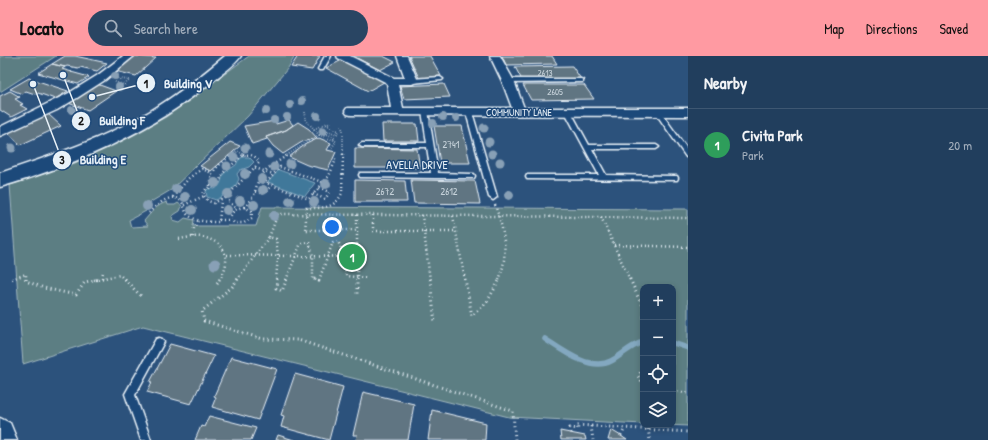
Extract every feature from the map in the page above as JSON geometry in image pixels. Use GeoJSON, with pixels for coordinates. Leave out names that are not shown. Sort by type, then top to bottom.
{"type":"FeatureCollection","features":[{"type":"Feature","properties":{"kind":"street"},"geometry":{"type":"LineString","coordinates":[[0,132],[14,124],[52,108],[81,91],[128,56]]}},
{"type":"Feature","properties":{"kind":"street"},"geometry":{"type":"LineString","coordinates":[[0,166],[57,149],[127,118],[161,99],[218,56]]}},
{"type":"Feature","properties":{"kind":"street"},"geometry":{"type":"LineString","coordinates":[[0,180],[89,147],[137,125],[181,98],[234,56]]}},
{"type":"Feature","properties":{"kind":"street"},"geometry":{"type":"LineString","coordinates":[[342,56],[392,81],[412,81],[402,56]]}},
{"type":"Feature","properties":{"kind":"street"},"geometry":{"type":"LineString","coordinates":[[495,56],[508,82],[520,112]]}},
{"type":"Feature","properties":{"kind":"street"},"geometry":{"type":"LineString","coordinates":[[392,81],[398,111]]}},
{"type":"Feature","properties":{"kind":"street","name":"COMMUNITY LANE"},"geometry":{"type":"LineString","coordinates":[[351,111],[688,112]]}},
{"type":"Feature","properties":{"kind":"street"},"geometry":{"type":"LineString","coordinates":[[0,433],[2,440]]}},
{"type":"Feature","properties":{"kind":"lane"},"geometry":{"type":"LineString","coordinates":[[320,69],[328,56]]}},
{"type":"Feature","properties":{"kind":"lane"},"geometry":{"type":"LineString","coordinates":[[412,81],[440,80]]}},
{"type":"Feature","properties":{"kind":"lane"},"geometry":{"type":"LineString","coordinates":[[508,82],[581,81]]}},
{"type":"Feature","properties":{"kind":"lane"},"geometry":{"type":"LineString","coordinates":[[425,112],[435,176]]}},
{"type":"Feature","properties":{"kind":"lane"},"geometry":{"type":"LineString","coordinates":[[468,112],[492,197]]}},
{"type":"Feature","properties":{"kind":"lane"},"geometry":{"type":"LineString","coordinates":[[568,112],[604,177]]}},
{"type":"Feature","properties":{"kind":"lane"},"geometry":{"type":"LineString","coordinates":[[658,112],[688,155]]}},
{"type":"Feature","properties":{"kind":"lane"},"geometry":{"type":"LineString","coordinates":[[362,145],[430,145]]}},
{"type":"Feature","properties":{"kind":"lane"},"geometry":{"type":"LineString","coordinates":[[588,147],[656,147]]}},
{"type":"Feature","properties":{"kind":"lane","name":"AVELLA DRIVE"},"geometry":{"type":"LineString","coordinates":[[362,175],[472,176]]}},
{"type":"Feature","properties":{"kind":"lane"},"geometry":{"type":"LineString","coordinates":[[529,176],[675,178]]}},
{"type":"Feature","properties":{"kind":"lane"},"geometry":{"type":"LineString","coordinates":[[146,440],[130,394],[159,342]]}},
{"type":"Feature","properties":{"kind":"path"},"geometry":{"type":"LineString","coordinates":[[120,78],[130,80],[124,85],[114,82],[117,80],[120,78]]}},
{"type":"Feature","properties":{"kind":"path"},"geometry":{"type":"LineString","coordinates":[[305,112],[306,120],[319,135],[333,140]]}},
{"type":"Feature","properties":{"kind":"path"},"geometry":{"type":"LineString","coordinates":[[314,129],[331,122]]}},
{"type":"Feature","properties":{"kind":"path"},"geometry":{"type":"LineString","coordinates":[[326,124],[339,131],[337,134],[328,131],[326,134],[335,137],[333,140],[336,141],[331,149]]}},
{"type":"Feature","properties":{"kind":"path"},"geometry":{"type":"LineString","coordinates":[[341,126],[343,130],[342,193],[334,205],[326,208],[307,208],[305,230],[357,230]]}},
{"type":"Feature","properties":{"kind":"path"},"geometry":{"type":"LineString","coordinates":[[245,208],[251,202],[258,178],[265,171],[304,143],[319,135]]}},
{"type":"Feature","properties":{"kind":"path"},"geometry":{"type":"LineString","coordinates":[[204,196],[212,202],[226,198],[255,168],[259,163],[258,159],[255,156],[246,155],[237,151],[212,173],[209,182],[210,186]]}},
{"type":"Feature","properties":{"kind":"path"},"geometry":{"type":"LineString","coordinates":[[204,196],[203,194],[206,189],[210,186],[218,185],[223,173],[234,164],[239,157],[246,155]]}},
{"type":"Feature","properties":{"kind":"path"},"geometry":{"type":"LineString","coordinates":[[322,182],[280,167],[266,183],[309,199],[322,182],[329,176],[337,157]]}},
{"type":"Feature","properties":{"kind":"path"},"geometry":{"type":"LineString","coordinates":[[255,168],[273,175]]}},
{"type":"Feature","properties":{"kind":"path"},"geometry":{"type":"LineString","coordinates":[[149,212],[154,207],[173,197],[189,178],[202,169],[212,173]]}},
{"type":"Feature","properties":{"kind":"path"},"geometry":{"type":"LineString","coordinates":[[255,192],[265,193],[272,185]]}},
{"type":"Feature","properties":{"kind":"path"},"geometry":{"type":"LineString","coordinates":[[313,194],[325,199],[330,192],[318,187]]}},
{"type":"Feature","properties":{"kind":"path"},"geometry":{"type":"LineString","coordinates":[[184,205],[204,196]]}},
{"type":"Feature","properties":{"kind":"path"},"geometry":{"type":"LineString","coordinates":[[173,197],[176,197],[184,205],[186,213],[198,220],[209,222],[231,220],[234,223],[241,224],[253,217],[252,211],[245,208],[236,209],[232,213],[231,220]]}},
{"type":"Feature","properties":{"kind":"path"},"geometry":{"type":"LineString","coordinates":[[453,216],[472,316],[484,308],[500,279],[505,243],[499,216],[492,197]]}},
{"type":"Feature","properties":{"kind":"path"},"geometry":{"type":"LineString","coordinates":[[226,198],[236,209]]}},
{"type":"Feature","properties":{"kind":"path"},"geometry":{"type":"LineString","coordinates":[[219,220],[221,200]]}},
{"type":"Feature","properties":{"kind":"path"},"geometry":{"type":"LineString","coordinates":[[515,440],[513,411],[298,340],[263,339],[204,321],[202,311],[232,287],[269,237],[278,214],[688,218]]}},
{"type":"Feature","properties":{"kind":"path"},"geometry":{"type":"LineString","coordinates":[[357,215],[357,295]]}},
{"type":"Feature","properties":{"kind":"path"},"geometry":{"type":"LineString","coordinates":[[373,215],[373,231],[456,231]]}},
{"type":"Feature","properties":{"kind":"path"},"geometry":{"type":"LineString","coordinates":[[422,215],[435,323]]}},
{"type":"Feature","properties":{"kind":"path"},"geometry":{"type":"LineString","coordinates":[[601,217],[640,301]]}},
{"type":"Feature","properties":{"kind":"path"},"geometry":{"type":"LineString","coordinates":[[193,237],[194,228],[198,220]]}},
{"type":"Feature","properties":{"kind":"path"},"geometry":{"type":"LineString","coordinates":[[180,239],[200,236],[216,241],[227,255],[225,271],[218,283]]}},
{"type":"Feature","properties":{"kind":"path"},"geometry":{"type":"LineString","coordinates":[[269,237],[276,239],[278,256],[276,288],[282,291],[301,243],[309,242],[313,256],[313,279],[319,281],[333,242],[338,241],[344,257],[346,276],[367,278]]}},
{"type":"Feature","properties":{"kind":"path"},"geometry":{"type":"LineString","coordinates":[[614,245],[688,247]]}},
{"type":"Feature","properties":{"kind":"path"},"geometry":{"type":"LineString","coordinates":[[227,255],[357,257]]}},
{"type":"Feature","properties":{"kind":"path"},"geometry":{"type":"LineString","coordinates":[[102,278],[103,272]]}},
{"type":"Feature","properties":{"kind":"path"},"geometry":{"type":"LineString","coordinates":[[12,279],[26,274],[26,281],[32,284],[46,289],[76,295],[85,282],[120,275],[141,296]]}},
{"type":"Feature","properties":{"kind":"path"},"geometry":{"type":"LineString","coordinates":[[676,391],[688,393]]}},
{"type":"Feature","properties":{"kind":"path"},"geometry":{"type":"LineString","coordinates":[[571,433],[570,428],[578,429],[577,425],[688,432]]}},
{"type":"Feature","properties":{"kind":"path"},"geometry":{"type":"LineString","coordinates":[[592,426],[593,440]]}},
{"type":"Feature","properties":{"kind":"path"},"geometry":{"type":"LineString","coordinates":[[621,436],[624,428]]}},
{"type":"Feature","properties":{"kind":"path"},"geometry":{"type":"LineString","coordinates":[[648,429],[650,440]]}},
{"type":"Feature","properties":{"kind":"green space"},"geometry":{"type":"Polygon","coordinates":[[[0,56],[56,56],[0,92],[0,56]]]}},
{"type":"Feature","properties":{"kind":"green space"},"geometry":{"type":"Polygon","coordinates":[[[249,56],[295,56],[288,68],[248,116],[171,190],[149,203],[146,211],[129,220],[131,227],[148,226],[144,221],[151,212],[163,203],[167,202],[168,205],[175,205],[178,203],[182,206],[180,211],[172,216],[173,220],[180,222],[185,218],[194,220],[193,226],[256,226],[262,207],[688,209],[688,426],[676,425],[676,284],[640,284],[640,424],[509,417],[143,326],[23,364],[10,185],[75,163],[166,117],[249,56]]]}},
{"type":"Feature","properties":{"kind":"water"},"geometry":{"type":"Polygon","coordinates":[[[249,157],[254,162],[249,167],[240,170],[237,174],[239,179],[235,187],[216,200],[207,197],[206,191],[209,188],[215,189],[218,187],[224,173],[236,165],[239,159],[249,157]]]}},
{"type":"Feature","properties":{"kind":"water"},"geometry":{"type":"Polygon","coordinates":[[[279,170],[315,183],[305,196],[268,182],[279,170]]]}},
{"type":"Feature","properties":{"kind":"building"},"geometry":{"type":"Polygon","coordinates":[[[65,56],[75,56],[107,63],[97,71],[80,67],[65,67],[52,64],[65,56]]]}},
{"type":"Feature","properties":{"kind":"building"},"geometry":{"type":"Polygon","coordinates":[[[134,56],[156,58],[136,76],[115,71],[134,56]]]}},
{"type":"Feature","properties":{"kind":"building"},"geometry":{"type":"Polygon","coordinates":[[[298,56],[320,56],[312,70],[291,67],[298,56]]]}},
{"type":"Feature","properties":{"kind":"building"},"geometry":{"type":"Polygon","coordinates":[[[353,56],[383,56],[395,62],[380,70],[353,56]]]}},
{"type":"Feature","properties":{"kind":"building"},"geometry":{"type":"Polygon","coordinates":[[[409,56],[430,56],[441,76],[419,78],[409,56]]]}},
{"type":"Feature","properties":{"kind":"building"},"geometry":{"type":"Polygon","coordinates":[[[502,56],[552,56],[557,64],[506,65],[502,56]]]}},
{"type":"Feature","properties":{"kind":"building"},"geometry":{"type":"Polygon","coordinates":[[[342,60],[384,82],[368,91],[326,68],[342,60]]]}},
{"type":"Feature","properties":{"kind":"building"},"geometry":{"type":"Polygon","coordinates":[[[52,64],[65,67],[62,69],[89,77],[78,84],[38,73],[52,64]]]}},
{"type":"Feature","properties":{"kind":"building"},"geometry":{"type":"Polygon","coordinates":[[[572,66],[581,79],[522,80],[515,67],[572,66]]]}},
{"type":"Feature","properties":{"kind":"building"},"geometry":{"type":"Polygon","coordinates":[[[29,78],[68,91],[55,99],[38,93],[35,94],[26,91],[22,94],[10,89],[29,78]]]}},
{"type":"Feature","properties":{"kind":"building"},"geometry":{"type":"Polygon","coordinates":[[[97,84],[116,91],[88,110],[68,103],[97,84]]]}},
{"type":"Feature","properties":{"kind":"building"},"geometry":{"type":"Polygon","coordinates":[[[444,84],[450,97],[404,99],[400,86],[444,84]]]}},
{"type":"Feature","properties":{"kind":"building"},"geometry":{"type":"Polygon","coordinates":[[[523,85],[584,85],[594,99],[531,100],[523,85]]]}},
{"type":"Feature","properties":{"kind":"building"},"geometry":{"type":"Polygon","coordinates":[[[10,91],[20,97],[15,99],[23,104],[20,105],[27,109],[11,117],[0,110],[0,96],[10,91]]]}},
{"type":"Feature","properties":{"kind":"building"},"geometry":{"type":"Polygon","coordinates":[[[48,114],[61,126],[20,145],[8,132],[48,114]]]}},
{"type":"Feature","properties":{"kind":"building"},"geometry":{"type":"Polygon","coordinates":[[[289,120],[293,125],[286,130],[252,144],[244,126],[275,121],[276,124],[289,120]]]}},
{"type":"Feature","properties":{"kind":"building"},"geometry":{"type":"Polygon","coordinates":[[[298,122],[309,129],[317,138],[302,142],[283,154],[273,146],[266,137],[286,130],[298,122]]]}},
{"type":"Feature","properties":{"kind":"building"},"geometry":{"type":"Polygon","coordinates":[[[382,124],[417,124],[419,141],[383,141],[382,124]]]}},
{"type":"Feature","properties":{"kind":"building"},"geometry":{"type":"Polygon","coordinates":[[[434,126],[462,126],[470,163],[440,163],[434,126]]]}},
{"type":"Feature","properties":{"kind":"building"},"geometry":{"type":"Polygon","coordinates":[[[319,138],[331,143],[327,150],[336,152],[328,170],[307,165],[289,157],[306,144],[319,138]]]}},
{"type":"Feature","properties":{"kind":"building"},"geometry":{"type":"Polygon","coordinates":[[[230,142],[240,146],[211,171],[200,166],[230,142]]]}},
{"type":"Feature","properties":{"kind":"building"},"geometry":{"type":"Polygon","coordinates":[[[355,148],[417,149],[420,168],[355,168],[355,148]]]}},
{"type":"Feature","properties":{"kind":"building"},"geometry":{"type":"Polygon","coordinates":[[[355,180],[405,181],[407,202],[355,202],[355,180]]]}},
{"type":"Feature","properties":{"kind":"building"},"geometry":{"type":"Polygon","coordinates":[[[411,180],[475,181],[480,204],[414,203],[411,180]]]}},
{"type":"Feature","properties":{"kind":"building"},"geometry":{"type":"Polygon","coordinates":[[[170,344],[214,356],[191,404],[147,392],[152,382],[150,382],[170,344]]]}},
{"type":"Feature","properties":{"kind":"building"},"geometry":{"type":"Polygon","coordinates":[[[231,357],[277,369],[258,420],[212,407],[216,397],[214,396],[231,357]]]}},
{"type":"Feature","properties":{"kind":"building"},"geometry":{"type":"Polygon","coordinates":[[[295,374],[343,387],[329,440],[281,427],[284,416],[281,415],[295,374]]]}},
{"type":"Feature","properties":{"kind":"building"},"geometry":{"type":"Polygon","coordinates":[[[363,392],[414,404],[408,440],[356,440],[357,435],[353,435],[363,392]]]}},
{"type":"Feature","properties":{"kind":"building"},"geometry":{"type":"Polygon","coordinates":[[[432,410],[486,423],[485,440],[428,440],[432,410]]]}},
{"type":"Feature","properties":{"kind":"building"},"geometry":{"type":"Polygon","coordinates":[[[209,416],[256,428],[251,440],[195,440],[201,426],[204,427],[209,416]]]}},
{"type":"Feature","properties":{"kind":"building"},"geometry":{"type":"Polygon","coordinates":[[[611,430],[621,436],[627,440],[608,440],[611,430]]]}},
{"type":"Feature","properties":{"kind":"building"},"geometry":{"type":"Polygon","coordinates":[[[560,431],[585,436],[586,440],[561,440],[560,431]]]}},
{"type":"Feature","properties":{"kind":"building"},"geometry":{"type":"Polygon","coordinates":[[[278,435],[294,440],[276,440],[278,435]]]}},
{"type":"Feature","properties":{"kind":"waterway"},"geometry":{"type":"LineString","coordinates":[[545,339],[568,354],[585,362],[594,364],[603,364],[611,361],[640,343]]}},
{"type":"Feature","properties":{"kind":"waterway"},"geometry":{"type":"LineString","coordinates":[[676,344],[688,348]]}},
{"type":"Feature","properties":{"kind":"place","name":"Building F"},"geometry":{"type":"Point","coordinates":[63,75]}},
{"type":"Feature","properties":{"kind":"place","name":"Building E"},"geometry":{"type":"Point","coordinates":[33,84]}},
{"type":"Feature","properties":{"kind":"place","name":"Building V"},"geometry":{"type":"Point","coordinates":[92,97]}},
{"type":"Feature","properties":{"kind":"place","name":"Civita Park"},"geometry":{"type":"Point","coordinates":[352,257]}}]}
